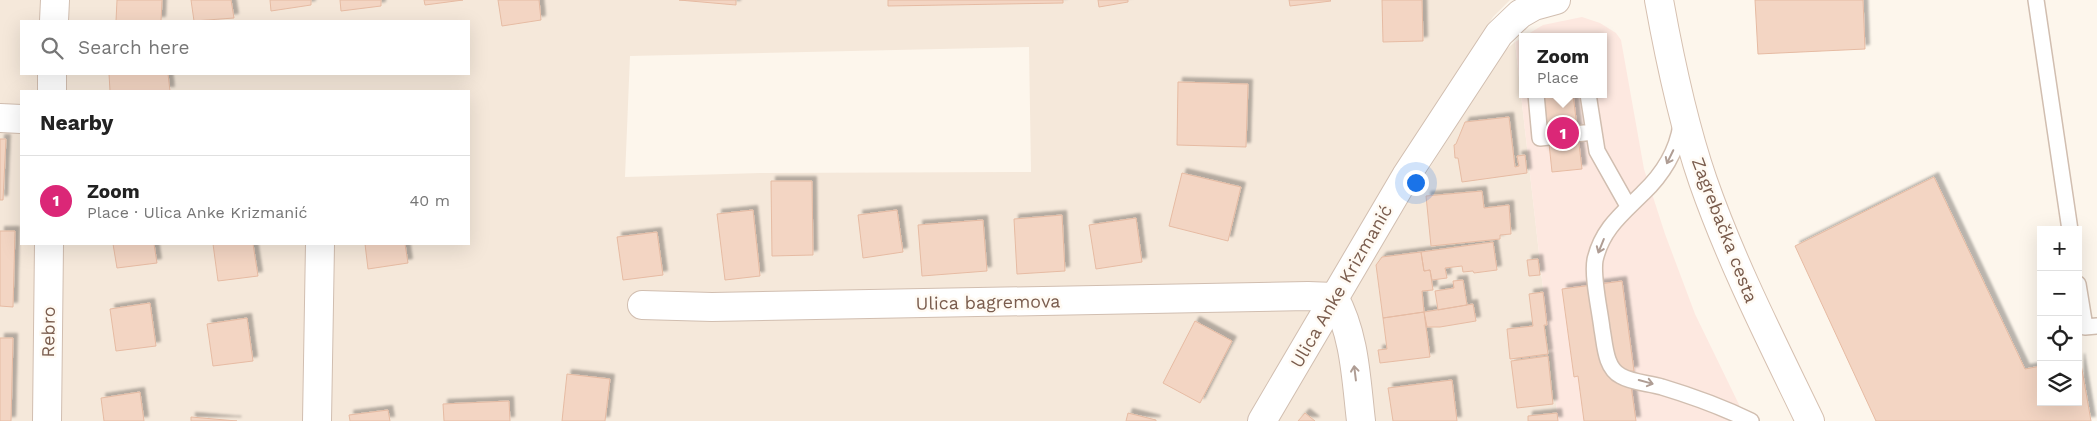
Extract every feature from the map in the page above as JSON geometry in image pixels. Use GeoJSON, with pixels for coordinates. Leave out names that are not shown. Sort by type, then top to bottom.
{"type":"FeatureCollection","features":[{"type":"Feature","properties":{"kind":"street"},"geometry":{"type":"LineString","coordinates":[[54,20],[55,0]]}},
{"type":"Feature","properties":{"kind":"street","name":"Ulica Anke Krizmanić"},"geometry":{"type":"LineString","coordinates":[[1262,421],[1406,176],[1515,7],[1534,6],[1556,0]]}},
{"type":"Feature","properties":{"kind":"street","name":"Zagrebačka cesta"},"geometry":{"type":"LineString","coordinates":[[1659,0],[1683,111],[1711,204],[1762,321],[1810,421]]}},
{"type":"Feature","properties":{"kind":"street"},"geometry":{"type":"LineString","coordinates":[[52,75],[52,90]]}},
{"type":"Feature","properties":{"kind":"street"},"geometry":{"type":"LineString","coordinates":[[0,118],[20,119]]}},
{"type":"Feature","properties":{"kind":"street","name":"Rebro"},"geometry":{"type":"LineString","coordinates":[[47,421],[49,245]]}},
{"type":"Feature","properties":{"kind":"street"},"geometry":{"type":"LineString","coordinates":[[317,421],[320,245]]}},
{"type":"Feature","properties":{"kind":"street"},"geometry":{"type":"LineString","coordinates":[[1334,297],[1344,315],[1350,336],[1361,421]]}},
{"type":"Feature","properties":{"kind":"street","name":"Ulica bagremova"},"geometry":{"type":"LineString","coordinates":[[642,306],[712,307],[1334,297]]}},
{"type":"Feature","properties":{"kind":"lane"},"geometry":{"type":"LineString","coordinates":[[2036,0],[2069,226]]}},
{"type":"Feature","properties":{"kind":"lane"},"geometry":{"type":"LineString","coordinates":[[1536,98],[1540,138],[1593,132]]}},
{"type":"Feature","properties":{"kind":"lane"},"geometry":{"type":"LineString","coordinates":[[1589,98],[1597,151],[1628,206]]}},
{"type":"Feature","properties":{"kind":"lane"},"geometry":{"type":"LineString","coordinates":[[1683,111],[1677,142],[1667,164],[1607,231],[1595,261],[1606,354],[1612,367],[1621,376],[1703,400],[1751,421]]}},
{"type":"Feature","properties":{"kind":"lane"},"geometry":{"type":"LineString","coordinates":[[2082,313],[2084,327],[2097,326]]}},
{"type":"Feature","properties":{"kind":"shaded area"},"geometry":{"type":"Polygon","coordinates":[[[0,0],[1510,0],[1493,17],[1382,191],[1247,421],[0,421],[0,0]],[[1029,47],[630,56],[625,177],[760,173],[1031,172],[1029,47]]]}},
{"type":"Feature","properties":{"kind":"shaded area"},"geometry":{"type":"Polygon","coordinates":[[[1582,17],[1600,23],[1616,33],[1621,40],[1644,169],[1665,234],[1695,314],[1747,421],[1558,421],[1521,98],[1607,98],[1607,33],[1530,33],[1543,25],[1582,17]]]}},
{"type":"Feature","properties":{"kind":"shaded area"},"geometry":{"type":"Polygon","coordinates":[[[1519,40],[1519,77],[1515,42],[1519,40]]]}},
{"type":"Feature","properties":{"kind":"shaded area"},"geometry":{"type":"Polygon","coordinates":[[[1515,42],[1519,98],[1521,98],[1558,421],[1276,421],[1360,278],[1503,52],[1515,42]]]}},
{"type":"Feature","properties":{"kind":"building"},"geometry":{"type":"Polygon","coordinates":[[[117,0],[162,0],[161,20],[116,20],[117,0]]]}},
{"type":"Feature","properties":{"kind":"building"},"geometry":{"type":"Polygon","coordinates":[[[191,0],[231,0],[234,18],[194,20],[191,0]]]}},
{"type":"Feature","properties":{"kind":"building"},"geometry":{"type":"Polygon","coordinates":[[[270,0],[311,0],[311,5],[271,11],[270,0]]]}},
{"type":"Feature","properties":{"kind":"building"},"geometry":{"type":"Polygon","coordinates":[[[340,0],[381,0],[381,6],[341,11],[340,0]]]}},
{"type":"Feature","properties":{"kind":"building"},"geometry":{"type":"Polygon","coordinates":[[[424,0],[463,0],[425,5],[424,0]]]}},
{"type":"Feature","properties":{"kind":"building"},"geometry":{"type":"Polygon","coordinates":[[[498,0],[539,0],[541,20],[502,26],[498,0]]]}},
{"type":"Feature","properties":{"kind":"building"},"geometry":{"type":"Polygon","coordinates":[[[679,0],[736,0],[736,5],[679,0]]]}},
{"type":"Feature","properties":{"kind":"building"},"geometry":{"type":"Polygon","coordinates":[[[888,0],[1063,0],[1063,3],[888,6],[888,0]]]}},
{"type":"Feature","properties":{"kind":"building"},"geometry":{"type":"Polygon","coordinates":[[[1098,0],[1128,0],[1128,2],[1099,7],[1098,0]]]}},
{"type":"Feature","properties":{"kind":"building"},"geometry":{"type":"Polygon","coordinates":[[[1289,0],[1330,0],[1331,1],[1290,6],[1289,0]]]}},
{"type":"Feature","properties":{"kind":"building"},"geometry":{"type":"Polygon","coordinates":[[[1382,0],[1422,0],[1423,41],[1383,42],[1382,0]]]}},
{"type":"Feature","properties":{"kind":"building"},"geometry":{"type":"Polygon","coordinates":[[[1755,0],[1863,0],[1865,49],[1758,54],[1755,0]]]}},
{"type":"Feature","properties":{"kind":"building"},"geometry":{"type":"Polygon","coordinates":[[[109,75],[168,75],[170,90],[110,90],[109,75]]]}},
{"type":"Feature","properties":{"kind":"building"},"geometry":{"type":"Polygon","coordinates":[[[1178,82],[1248,84],[1246,147],[1177,145],[1178,82]]]}},
{"type":"Feature","properties":{"kind":"building"},"geometry":{"type":"Polygon","coordinates":[[[1544,98],[1573,98],[1582,169],[1552,172],[1544,98]]]}},
{"type":"Feature","properties":{"kind":"building"},"geometry":{"type":"Polygon","coordinates":[[[1509,117],[1515,167],[1519,166],[1517,156],[1525,155],[1527,173],[1462,182],[1458,158],[1455,158],[1454,145],[1465,122],[1509,117]]]}},
{"type":"Feature","properties":{"kind":"building"},"geometry":{"type":"Polygon","coordinates":[[[0,139],[6,139],[3,200],[0,200],[0,139]]]}},
{"type":"Feature","properties":{"kind":"building"},"geometry":{"type":"Polygon","coordinates":[[[1182,173],[1241,187],[1228,241],[1169,226],[1182,173]]]}},
{"type":"Feature","properties":{"kind":"building"},"geometry":{"type":"Polygon","coordinates":[[[1934,177],[2025,369],[2037,367],[2037,406],[2082,406],[2082,369],[2091,421],[1876,421],[1795,246],[1934,177]]]}},
{"type":"Feature","properties":{"kind":"building"},"geometry":{"type":"Polygon","coordinates":[[[771,181],[812,181],[813,255],[772,256],[771,181]]]}},
{"type":"Feature","properties":{"kind":"building"},"geometry":{"type":"Polygon","coordinates":[[[1482,191],[1484,208],[1509,205],[1511,234],[1500,235],[1500,239],[1431,246],[1426,196],[1482,191]]]}},
{"type":"Feature","properties":{"kind":"building"},"geometry":{"type":"Polygon","coordinates":[[[753,210],[760,276],[725,280],[717,214],[753,210]]]}},
{"type":"Feature","properties":{"kind":"building"},"geometry":{"type":"Polygon","coordinates":[[[897,210],[903,252],[863,258],[858,215],[897,210]]]}},
{"type":"Feature","properties":{"kind":"building"},"geometry":{"type":"Polygon","coordinates":[[[1062,215],[1065,271],[1017,274],[1014,219],[1062,215]]]}},
{"type":"Feature","properties":{"kind":"building"},"geometry":{"type":"Polygon","coordinates":[[[1136,218],[1142,262],[1096,269],[1089,225],[1136,218]]]}},
{"type":"Feature","properties":{"kind":"building"},"geometry":{"type":"Polygon","coordinates":[[[983,220],[987,271],[922,276],[918,225],[983,220]]]}},
{"type":"Feature","properties":{"kind":"building"},"geometry":{"type":"Polygon","coordinates":[[[0,231],[15,231],[13,307],[0,306],[0,231]]]}},
{"type":"Feature","properties":{"kind":"building"},"geometry":{"type":"Polygon","coordinates":[[[657,232],[663,275],[623,280],[617,237],[657,232]]]}},
{"type":"Feature","properties":{"kind":"building"},"geometry":{"type":"Polygon","coordinates":[[[1493,242],[1497,270],[1474,273],[1473,271],[1463,272],[1462,266],[1445,268],[1447,278],[1432,280],[1430,270],[1424,271],[1421,252],[1493,242]]]}},
{"type":"Feature","properties":{"kind":"building"},"geometry":{"type":"Polygon","coordinates":[[[113,245],[154,245],[157,263],[117,268],[113,245]]]}},
{"type":"Feature","properties":{"kind":"building"},"geometry":{"type":"Polygon","coordinates":[[[213,245],[253,245],[258,276],[218,281],[213,245]]]}},
{"type":"Feature","properties":{"kind":"building"},"geometry":{"type":"Polygon","coordinates":[[[365,245],[405,245],[408,263],[368,269],[365,245]]]}},
{"type":"Feature","properties":{"kind":"building"},"geometry":{"type":"Polygon","coordinates":[[[1421,252],[1424,271],[1430,270],[1433,290],[1422,291],[1424,312],[1383,318],[1376,265],[1382,257],[1421,252]]]}},
{"type":"Feature","properties":{"kind":"building"},"geometry":{"type":"Polygon","coordinates":[[[1538,259],[1540,275],[1529,276],[1527,260],[1538,259]]]}},
{"type":"Feature","properties":{"kind":"building"},"geometry":{"type":"Polygon","coordinates":[[[1463,280],[1467,305],[1438,310],[1435,291],[1454,288],[1453,281],[1463,280]]]}},
{"type":"Feature","properties":{"kind":"building"},"geometry":{"type":"Polygon","coordinates":[[[1622,281],[1634,371],[1629,371],[1636,421],[1584,421],[1578,376],[1574,377],[1562,289],[1622,281]]]}},
{"type":"Feature","properties":{"kind":"building"},"geometry":{"type":"Polygon","coordinates":[[[1543,292],[1547,325],[1544,325],[1548,354],[1510,359],[1507,329],[1533,326],[1529,294],[1543,292]]]}},
{"type":"Feature","properties":{"kind":"building"},"geometry":{"type":"Polygon","coordinates":[[[150,303],[156,346],[116,351],[110,309],[150,303]]]}},
{"type":"Feature","properties":{"kind":"building"},"geometry":{"type":"Polygon","coordinates":[[[1473,304],[1476,321],[1440,327],[1427,327],[1424,312],[1473,304]]]}},
{"type":"Feature","properties":{"kind":"building"},"geometry":{"type":"Polygon","coordinates":[[[1424,312],[1430,357],[1380,363],[1378,350],[1387,349],[1383,318],[1424,312]]]}},
{"type":"Feature","properties":{"kind":"building"},"geometry":{"type":"Polygon","coordinates":[[[247,318],[253,361],[213,366],[207,324],[247,318]]]}},
{"type":"Feature","properties":{"kind":"building"},"geometry":{"type":"Polygon","coordinates":[[[1195,321],[1232,341],[1200,403],[1163,383],[1195,321]]]}},
{"type":"Feature","properties":{"kind":"building"},"geometry":{"type":"Polygon","coordinates":[[[0,338],[13,338],[11,421],[0,421],[0,338]]]}},
{"type":"Feature","properties":{"kind":"building"},"geometry":{"type":"Polygon","coordinates":[[[1548,356],[1553,404],[1517,408],[1511,361],[1548,356]]]}},
{"type":"Feature","properties":{"kind":"building"},"geometry":{"type":"Polygon","coordinates":[[[567,374],[610,379],[605,421],[562,421],[567,374]]]}},
{"type":"Feature","properties":{"kind":"building"},"geometry":{"type":"Polygon","coordinates":[[[1452,380],[1457,421],[1393,421],[1388,388],[1452,380]]]}},
{"type":"Feature","properties":{"kind":"building"},"geometry":{"type":"Polygon","coordinates":[[[140,392],[144,421],[104,421],[101,398],[140,392]]]}},
{"type":"Feature","properties":{"kind":"building"},"geometry":{"type":"Polygon","coordinates":[[[509,401],[510,421],[444,421],[443,404],[509,401]]]}},
{"type":"Feature","properties":{"kind":"building"},"geometry":{"type":"Polygon","coordinates":[[[388,410],[390,421],[350,421],[349,415],[388,410]]]}},
{"type":"Feature","properties":{"kind":"building"},"geometry":{"type":"Polygon","coordinates":[[[1128,413],[1156,420],[1156,421],[1126,421],[1128,413]]]}},
{"type":"Feature","properties":{"kind":"building"},"geometry":{"type":"Polygon","coordinates":[[[1305,413],[1315,421],[1298,421],[1305,413]]]}},
{"type":"Feature","properties":{"kind":"building"},"geometry":{"type":"Polygon","coordinates":[[[1557,413],[1558,421],[1528,421],[1528,416],[1557,413]]]}},
{"type":"Feature","properties":{"kind":"building"},"geometry":{"type":"Polygon","coordinates":[[[191,417],[237,421],[191,421],[191,417]]]}},
{"type":"Feature","properties":{"kind":"place","name":"Zoom"},"geometry":{"type":"Point","coordinates":[1563,133]}}]}
